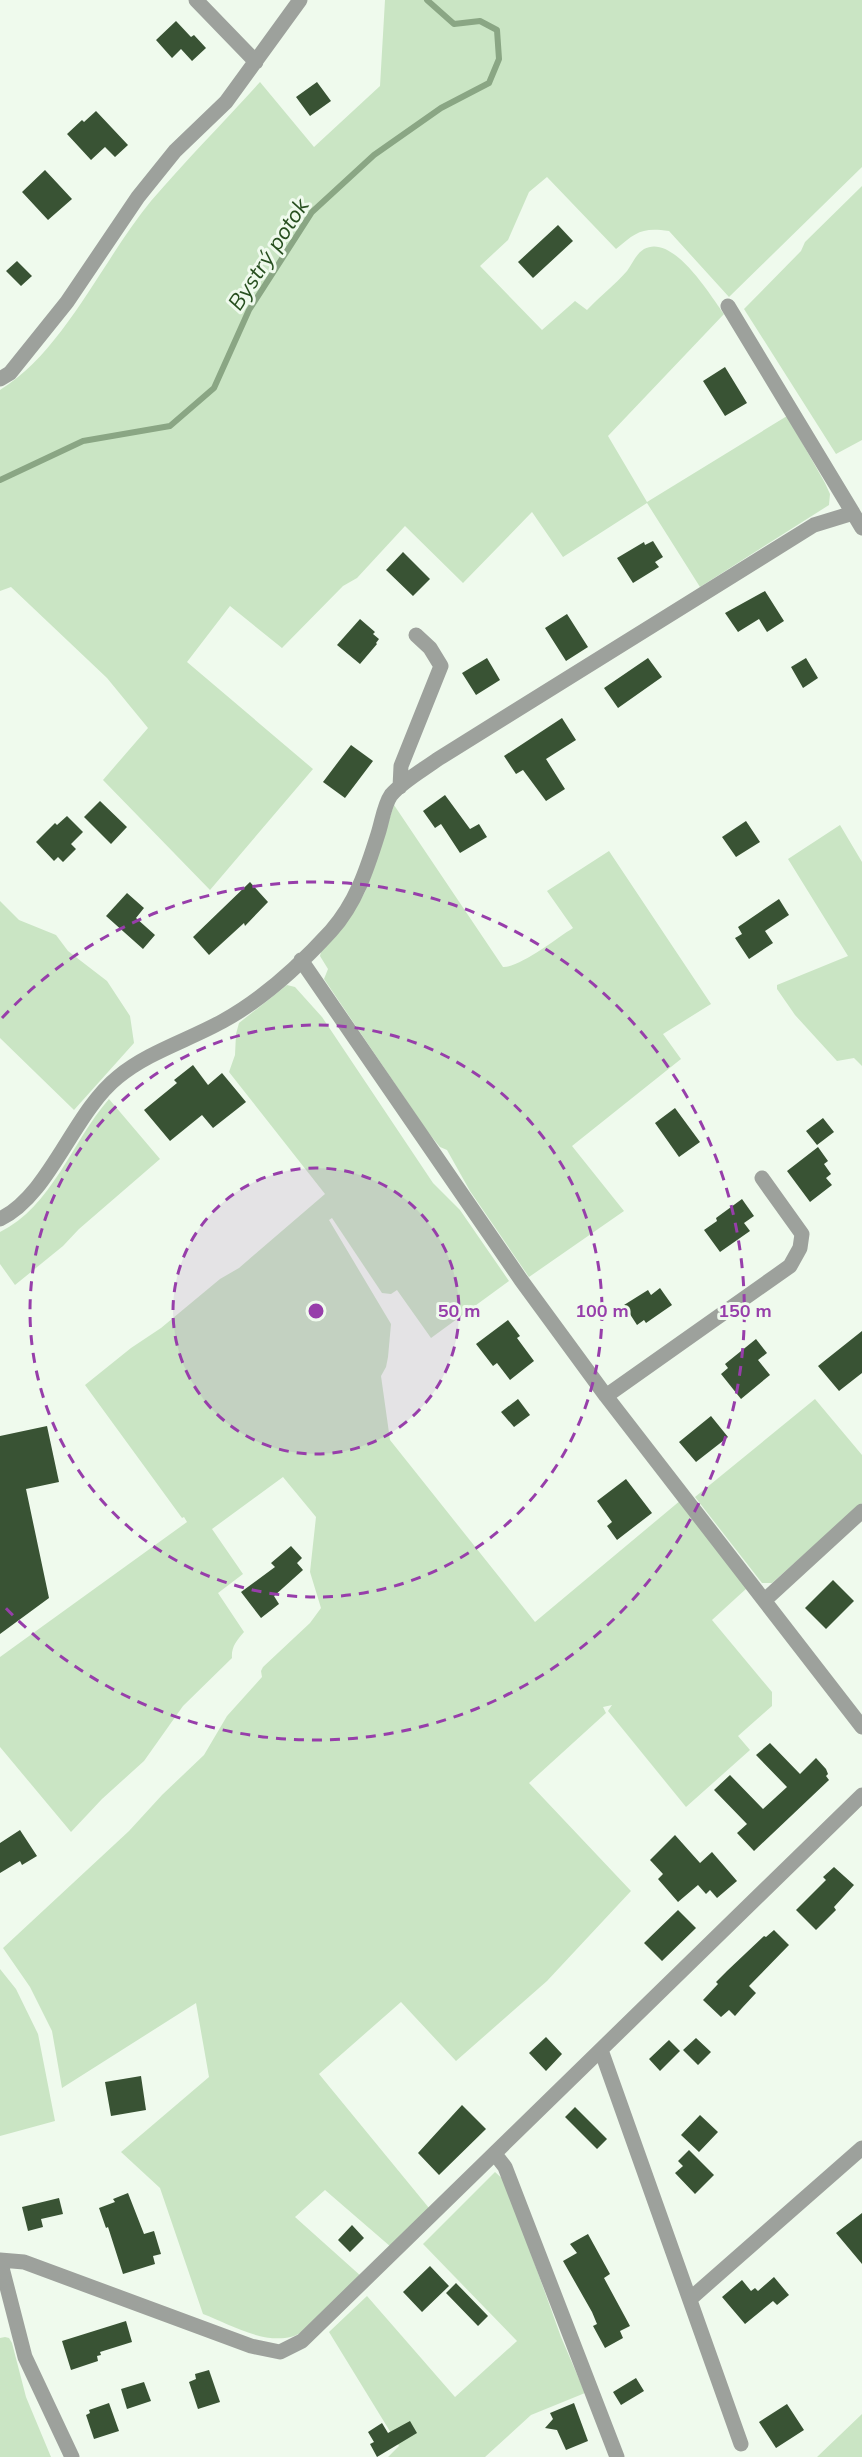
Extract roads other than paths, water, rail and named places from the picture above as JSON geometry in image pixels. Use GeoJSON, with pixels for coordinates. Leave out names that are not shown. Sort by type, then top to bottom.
{"type":"FeatureCollection","features":[{"type":"Feature","properties":{"kind":"street"},"geometry":{"type":"LineString","coordinates":[[196,0],[256,62]]}},
{"type":"Feature","properties":{"kind":"street"},"geometry":{"type":"LineString","coordinates":[[0,379],[10,373],[67,302],[138,197],[175,151],[226,102],[300,0]]}},
{"type":"Feature","properties":{"kind":"street"},"geometry":{"type":"LineString","coordinates":[[728,306],[862,528]]}},
{"type":"Feature","properties":{"kind":"street"},"geometry":{"type":"LineString","coordinates":[[0,1219],[18,1208],[34,1190],[100,1094],[119,1076],[224,1021],[262,995],[332,930],[354,898],[367,869],[390,797],[400,787],[438,759],[804,530],[853,513]]}},
{"type":"Feature","properties":{"kind":"street"},"geometry":{"type":"LineString","coordinates":[[400,787],[400,765],[441,666],[430,648],[416,635]]}},
{"type":"Feature","properties":{"kind":"street"},"geometry":{"type":"LineString","coordinates":[[302,960],[521,1280],[606,1396],[862,1727]]}},
{"type":"Feature","properties":{"kind":"street"},"geometry":{"type":"LineString","coordinates":[[606,1396],[790,1266],[800,1248],[802,1234],[762,1178]]}},
{"type":"Feature","properties":{"kind":"street"},"geometry":{"type":"LineString","coordinates":[[765,1600],[862,1511]]}},
{"type":"Feature","properties":{"kind":"street"},"geometry":{"type":"LineString","coordinates":[[72,2457],[25,2357],[0,2260],[24,2262],[251,2346],[280,2352],[302,2341],[862,1795]]}},
{"type":"Feature","properties":{"kind":"street"},"geometry":{"type":"LineString","coordinates":[[601,2050],[741,2444]]}},
{"type":"Feature","properties":{"kind":"street"},"geometry":{"type":"LineString","coordinates":[[690,2300],[862,2148]]}},
{"type":"Feature","properties":{"kind":"street"},"geometry":{"type":"LineString","coordinates":[[495,2154],[505,2167],[617,2457]]}},
{"type":"Feature","properties":{"kind":"waterway","name":"Bystrý potok"},"geometry":{"type":"LineString","coordinates":[[0,480],[83,441],[170,426],[214,388],[249,310],[312,212],[374,155],[441,108],[489,83],[499,59],[497,30],[480,21],[454,24],[427,0]]}}]}
